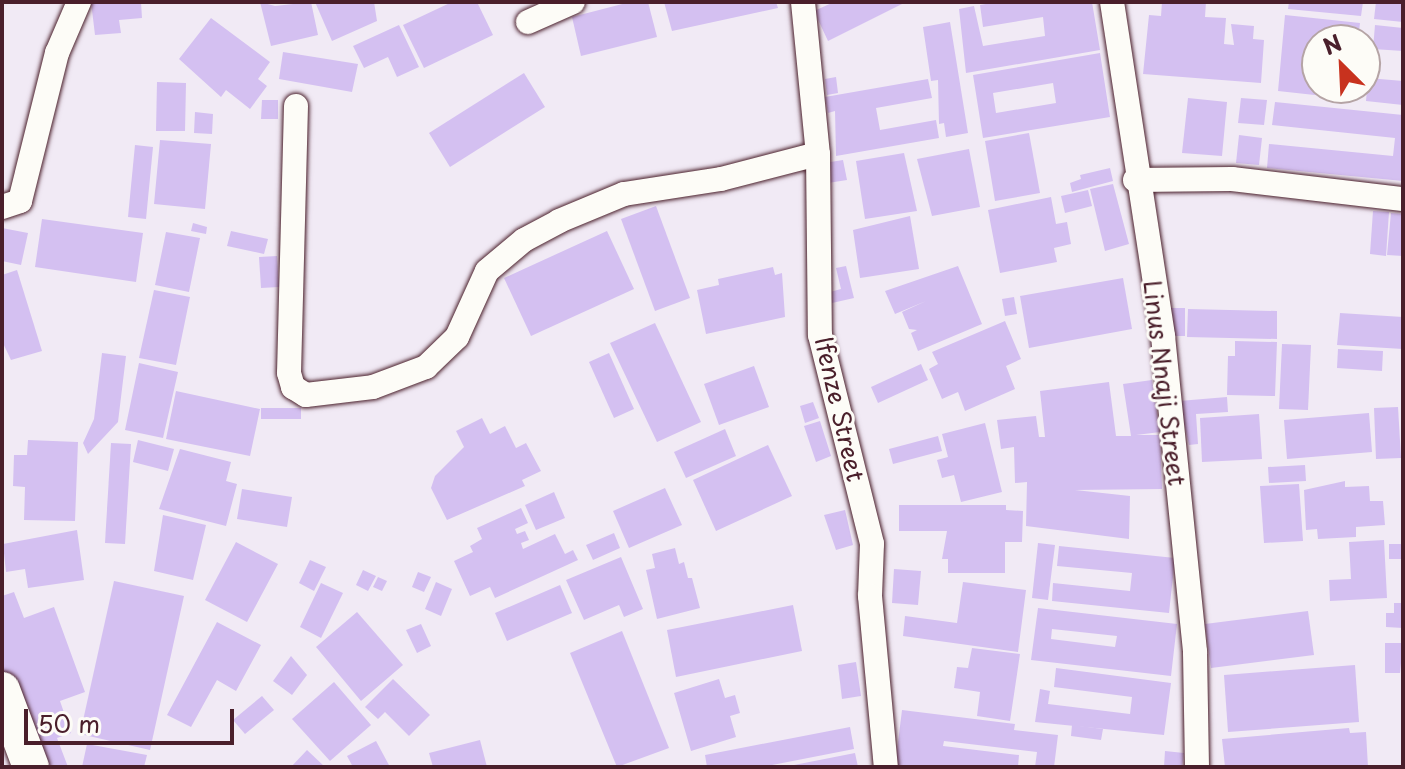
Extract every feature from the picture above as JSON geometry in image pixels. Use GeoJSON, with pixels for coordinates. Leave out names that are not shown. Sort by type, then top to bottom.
{"type":"FeatureCollection","features":[{"type":"Feature","properties":{"kind":"main road"},"geometry":{"type":"LineString","coordinates":[[2,690],[31,767]]}},
{"type":"Feature","properties":{"kind":"main road"},"geometry":{"type":"LineString","coordinates":[[2,746],[10,767]]}},
{"type":"Feature","properties":{"kind":"street"},"geometry":{"type":"LineString","coordinates":[[2,207],[20,201],[57,53],[79,2]]}},
{"type":"Feature","properties":{"kind":"street"},"geometry":{"type":"LineString","coordinates":[[528,22],[573,2]]}},
{"type":"Feature","properties":{"kind":"street","name":"Ifenze Street"},"geometry":{"type":"LineString","coordinates":[[803,2],[818,154],[820,335],[872,544],[870,596],[886,767]]}},
{"type":"Feature","properties":{"kind":"street","name":"Linus Nnaji Street"},"geometry":{"type":"LineString","coordinates":[[1112,2],[1135,180],[1163,336],[1195,652],[1197,767]]}},
{"type":"Feature","properties":{"kind":"street"},"geometry":{"type":"LineString","coordinates":[[296,106],[289,373],[293,387],[306,395],[373,387],[426,367],[457,337],[487,271],[524,240],[559,221],[624,194],[721,179],[818,154]]}},
{"type":"Feature","properties":{"kind":"street"},"geometry":{"type":"LineString","coordinates":[[1135,180],[1232,179],[1403,199]]}},
{"type":"Feature","properties":{"kind":"building"},"geometry":{"type":"Polygon","coordinates":[[[91,2],[141,2],[142,18],[119,20],[121,33],[95,35],[91,2]]]}},
{"type":"Feature","properties":{"kind":"building"},"geometry":{"type":"Polygon","coordinates":[[[260,2],[275,6],[311,2],[318,35],[271,46],[260,2]]]}},
{"type":"Feature","properties":{"kind":"building"},"geometry":{"type":"Polygon","coordinates":[[[315,2],[374,2],[377,21],[332,41],[315,2]]]}},
{"type":"Feature","properties":{"kind":"building"},"geometry":{"type":"Polygon","coordinates":[[[452,2],[477,2],[493,35],[424,68],[403,25],[452,2]]]}},
{"type":"Feature","properties":{"kind":"building"},"geometry":{"type":"Polygon","coordinates":[[[630,2],[648,2],[657,37],[581,56],[572,17],[630,2]]]}},
{"type":"Feature","properties":{"kind":"building"},"geometry":{"type":"Polygon","coordinates":[[[664,2],[776,2],[778,8],[672,31],[664,2]]]}},
{"type":"Feature","properties":{"kind":"building"},"geometry":{"type":"Polygon","coordinates":[[[834,2],[906,2],[828,41],[814,11],[834,2]]]}},
{"type":"Feature","properties":{"kind":"building"},"geometry":{"type":"Polygon","coordinates":[[[997,2],[1092,2],[1100,50],[966,73],[959,9],[974,6],[983,46],[1045,36],[1043,17],[983,27],[980,5],[997,2]]]}},
{"type":"Feature","properties":{"kind":"building"},"geometry":{"type":"Polygon","coordinates":[[[1162,2],[1206,2],[1205,17],[1226,18],[1224,44],[1234,45],[1231,24],[1254,26],[1253,39],[1264,40],[1261,83],[1143,74],[1149,15],[1161,16],[1162,2]]]}},
{"type":"Feature","properties":{"kind":"building"},"geometry":{"type":"Polygon","coordinates":[[[1289,2],[1363,2],[1361,16],[1288,9],[1289,2]]]}},
{"type":"Feature","properties":{"kind":"building"},"geometry":{"type":"Polygon","coordinates":[[[1376,2],[1403,2],[1403,22],[1374,19],[1376,2]]]}},
{"type":"Feature","properties":{"kind":"building"},"geometry":{"type":"Polygon","coordinates":[[[1285,15],[1360,23],[1301,24],[1301,94],[1278,91],[1285,15]]]}},
{"type":"Feature","properties":{"kind":"building"},"geometry":{"type":"Polygon","coordinates":[[[211,18],[270,62],[258,79],[267,86],[250,109],[226,90],[221,97],[179,59],[211,18]]]}},
{"type":"Feature","properties":{"kind":"building"},"geometry":{"type":"Polygon","coordinates":[[[950,22],[968,133],[946,137],[944,123],[939,124],[938,80],[931,81],[923,27],[950,22]]]}},
{"type":"Feature","properties":{"kind":"building"},"geometry":{"type":"Polygon","coordinates":[[[399,25],[419,67],[397,77],[388,57],[364,68],[353,46],[399,25]]]}},
{"type":"Feature","properties":{"kind":"building"},"geometry":{"type":"Polygon","coordinates":[[[1381,26],[1403,28],[1403,51],[1381,50],[1381,26]]]}},
{"type":"Feature","properties":{"kind":"building"},"geometry":{"type":"Polygon","coordinates":[[[283,52],[358,64],[352,92],[279,79],[283,52]]]}},
{"type":"Feature","properties":{"kind":"building"},"geometry":{"type":"Polygon","coordinates":[[[1100,53],[1110,117],[983,138],[973,75],[1100,53]],[[1053,83],[993,93],[996,113],[1056,103],[1053,83]]]}},
{"type":"Feature","properties":{"kind":"building"},"geometry":{"type":"Polygon","coordinates":[[[524,73],[545,107],[450,167],[429,133],[524,73]]]}},
{"type":"Feature","properties":{"kind":"building"},"geometry":{"type":"Polygon","coordinates":[[[836,77],[838,93],[827,95],[825,79],[836,77]]]}},
{"type":"Feature","properties":{"kind":"building"},"geometry":{"type":"Polygon","coordinates":[[[928,79],[932,98],[876,108],[880,130],[936,120],[939,138],[836,156],[835,111],[828,113],[825,97],[928,79]]]}},
{"type":"Feature","properties":{"kind":"building"},"geometry":{"type":"Polygon","coordinates":[[[1381,79],[1403,81],[1403,105],[1381,103],[1381,79]]]}},
{"type":"Feature","properties":{"kind":"building"},"geometry":{"type":"Polygon","coordinates":[[[157,82],[186,83],[185,131],[156,131],[157,82]]]}},
{"type":"Feature","properties":{"kind":"building"},"geometry":{"type":"Polygon","coordinates":[[[1188,98],[1227,102],[1222,156],[1182,153],[1188,98]]]}},
{"type":"Feature","properties":{"kind":"building"},"geometry":{"type":"Polygon","coordinates":[[[1241,98],[1267,100],[1264,125],[1238,123],[1241,98]]]}},
{"type":"Feature","properties":{"kind":"building"},"geometry":{"type":"Polygon","coordinates":[[[262,100],[278,100],[278,119],[261,119],[262,100]]]}},
{"type":"Feature","properties":{"kind":"building"},"geometry":{"type":"Polygon","coordinates":[[[1275,102],[1403,115],[1403,181],[1267,168],[1269,144],[1393,156],[1395,138],[1272,125],[1275,102]]]}},
{"type":"Feature","properties":{"kind":"building"},"geometry":{"type":"Polygon","coordinates":[[[195,112],[213,114],[212,134],[194,133],[195,112]]]}},
{"type":"Feature","properties":{"kind":"building"},"geometry":{"type":"Polygon","coordinates":[[[1029,133],[1040,193],[995,201],[985,141],[1029,133]]]}},
{"type":"Feature","properties":{"kind":"building"},"geometry":{"type":"Polygon","coordinates":[[[1239,135],[1262,138],[1259,165],[1236,163],[1239,135]]]}},
{"type":"Feature","properties":{"kind":"building"},"geometry":{"type":"Polygon","coordinates":[[[160,140],[211,144],[205,209],[154,204],[160,140]]]}},
{"type":"Feature","properties":{"kind":"building"},"geometry":{"type":"Polygon","coordinates":[[[135,145],[153,147],[146,219],[128,217],[135,145]]]}},
{"type":"Feature","properties":{"kind":"building"},"geometry":{"type":"Polygon","coordinates":[[[969,149],[980,207],[932,216],[917,159],[969,149]]]}},
{"type":"Feature","properties":{"kind":"building"},"geometry":{"type":"Polygon","coordinates":[[[904,153],[917,211],[865,219],[856,161],[904,153]]]}},
{"type":"Feature","properties":{"kind":"building"},"geometry":{"type":"Polygon","coordinates":[[[843,160],[847,180],[828,183],[824,163],[843,160]]]}},
{"type":"Feature","properties":{"kind":"building"},"geometry":{"type":"Polygon","coordinates":[[[1110,168],[1113,181],[1072,192],[1070,183],[1081,179],[1080,175],[1110,168]]]}},
{"type":"Feature","properties":{"kind":"building"},"geometry":{"type":"Polygon","coordinates":[[[1113,184],[1129,244],[1105,251],[1090,189],[1113,184]]]}},
{"type":"Feature","properties":{"kind":"building"},"geometry":{"type":"Polygon","coordinates":[[[1088,190],[1092,206],[1065,213],[1061,196],[1088,190]]]}},
{"type":"Feature","properties":{"kind":"building"},"geometry":{"type":"Polygon","coordinates":[[[1051,197],[1056,224],[1067,222],[1071,244],[1054,248],[1057,262],[1000,273],[988,210],[1051,197]]]}},
{"type":"Feature","properties":{"kind":"building"},"geometry":{"type":"Polygon","coordinates":[[[656,206],[690,298],[655,311],[621,219],[656,206]]]}},
{"type":"Feature","properties":{"kind":"building"},"geometry":{"type":"Polygon","coordinates":[[[1373,211],[1389,212],[1386,256],[1370,254],[1373,211]]]}},
{"type":"Feature","properties":{"kind":"building"},"geometry":{"type":"Polygon","coordinates":[[[1391,213],[1403,214],[1403,256],[1387,255],[1391,213]]]}},
{"type":"Feature","properties":{"kind":"building"},"geometry":{"type":"Polygon","coordinates":[[[910,216],[919,269],[860,278],[853,230],[910,216]]]}},
{"type":"Feature","properties":{"kind":"building"},"geometry":{"type":"Polygon","coordinates":[[[42,219],[143,233],[136,282],[35,267],[42,219]]]}},
{"type":"Feature","properties":{"kind":"building"},"geometry":{"type":"Polygon","coordinates":[[[193,223],[207,227],[206,234],[191,231],[193,223]]]}},
{"type":"Feature","properties":{"kind":"building"},"geometry":{"type":"Polygon","coordinates":[[[2,228],[28,233],[21,265],[2,261],[2,228]]]}},
{"type":"Feature","properties":{"kind":"building"},"geometry":{"type":"Polygon","coordinates":[[[231,231],[268,239],[264,254],[227,246],[231,231]]]}},
{"type":"Feature","properties":{"kind":"building"},"geometry":{"type":"Polygon","coordinates":[[[607,231],[634,289],[531,336],[504,278],[607,231]]]}},
{"type":"Feature","properties":{"kind":"building"},"geometry":{"type":"Polygon","coordinates":[[[166,232],[200,238],[189,292],[155,285],[166,232]]]}},
{"type":"Feature","properties":{"kind":"building"},"geometry":{"type":"Polygon","coordinates":[[[277,256],[279,287],[261,288],[259,257],[277,256]]]}},
{"type":"Feature","properties":{"kind":"building"},"geometry":{"type":"Polygon","coordinates":[[[846,266],[854,298],[832,303],[830,292],[841,289],[836,268],[846,266]]]}},
{"type":"Feature","properties":{"kind":"building"},"geometry":{"type":"Polygon","coordinates":[[[958,266],[982,324],[918,351],[911,333],[917,330],[909,329],[902,312],[926,301],[895,314],[885,291],[958,266]]]}},
{"type":"Feature","properties":{"kind":"building"},"geometry":{"type":"Polygon","coordinates":[[[773,267],[775,275],[782,273],[785,317],[706,334],[697,290],[719,285],[718,279],[773,267]]]}},
{"type":"Feature","properties":{"kind":"building"},"geometry":{"type":"Polygon","coordinates":[[[17,270],[42,351],[11,360],[2,341],[2,275],[17,270]]]}},
{"type":"Feature","properties":{"kind":"building"},"geometry":{"type":"Polygon","coordinates":[[[1123,278],[1132,329],[1029,348],[1020,296],[1123,278]]]}},
{"type":"Feature","properties":{"kind":"building"},"geometry":{"type":"Polygon","coordinates":[[[154,290],[190,297],[176,365],[139,358],[154,290]]]}},
{"type":"Feature","properties":{"kind":"building"},"geometry":{"type":"Polygon","coordinates":[[[1014,297],[1017,314],[1005,316],[1002,299],[1014,297]]]}},
{"type":"Feature","properties":{"kind":"building"},"geometry":{"type":"Polygon","coordinates":[[[1169,308],[1185,308],[1185,336],[1168,336],[1169,308]]]}},
{"type":"Feature","properties":{"kind":"building"},"geometry":{"type":"Polygon","coordinates":[[[1188,309],[1277,311],[1277,339],[1187,337],[1188,309]]]}},
{"type":"Feature","properties":{"kind":"building"},"geometry":{"type":"Polygon","coordinates":[[[1340,313],[1403,317],[1403,349],[1337,345],[1340,313]]]}},
{"type":"Feature","properties":{"kind":"building"},"geometry":{"type":"Polygon","coordinates":[[[1005,321],[1021,359],[1006,366],[1015,389],[965,411],[958,392],[942,399],[929,369],[938,364],[932,352],[1005,321]]]}},
{"type":"Feature","properties":{"kind":"building"},"geometry":{"type":"Polygon","coordinates":[[[655,323],[701,422],[657,442],[610,343],[655,323]]]}},
{"type":"Feature","properties":{"kind":"building"},"geometry":{"type":"Polygon","coordinates":[[[1235,341],[1277,342],[1275,396],[1227,395],[1228,356],[1235,356],[1235,341]]]}},
{"type":"Feature","properties":{"kind":"building"},"geometry":{"type":"Polygon","coordinates":[[[1282,344],[1311,345],[1308,410],[1279,409],[1282,344]]]}},
{"type":"Feature","properties":{"kind":"building"},"geometry":{"type":"Polygon","coordinates":[[[1338,349],[1383,351],[1382,371],[1337,368],[1338,349]]]}},
{"type":"Feature","properties":{"kind":"building"},"geometry":{"type":"Polygon","coordinates":[[[102,353],[126,356],[118,422],[88,454],[83,443],[94,419],[102,353]]]}},
{"type":"Feature","properties":{"kind":"building"},"geometry":{"type":"Polygon","coordinates":[[[609,353],[634,409],[614,418],[589,362],[609,353]]]}},
{"type":"Feature","properties":{"kind":"building"},"geometry":{"type":"Polygon","coordinates":[[[139,363],[178,372],[163,438],[125,430],[139,363]]]}},
{"type":"Feature","properties":{"kind":"building"},"geometry":{"type":"Polygon","coordinates":[[[921,364],[928,380],[878,403],[871,387],[921,364]]]}},
{"type":"Feature","properties":{"kind":"building"},"geometry":{"type":"Polygon","coordinates":[[[754,366],[769,407],[719,425],[704,384],[754,366]]]}},
{"type":"Feature","properties":{"kind":"building"},"geometry":{"type":"Polygon","coordinates":[[[1152,380],[1160,432],[1136,435],[1160,435],[1162,489],[1075,490],[1130,496],[1129,539],[1026,526],[1027,482],[1015,483],[1014,447],[1001,449],[997,420],[1036,416],[1039,437],[1045,437],[1040,391],[1109,382],[1116,436],[1131,436],[1123,384],[1152,380]]]}},
{"type":"Feature","properties":{"kind":"building"},"geometry":{"type":"Polygon","coordinates":[[[176,391],[260,409],[250,456],[166,439],[176,391]]]}},
{"type":"Feature","properties":{"kind":"building"},"geometry":{"type":"Polygon","coordinates":[[[1227,397],[1228,412],[1196,414],[1198,444],[1189,445],[1179,401],[1227,397]]]}},
{"type":"Feature","properties":{"kind":"building"},"geometry":{"type":"Polygon","coordinates":[[[813,402],[819,418],[805,423],[800,406],[813,402]]]}},
{"type":"Feature","properties":{"kind":"building"},"geometry":{"type":"Polygon","coordinates":[[[1398,407],[1401,458],[1376,459],[1374,408],[1398,407]]]}},
{"type":"Feature","properties":{"kind":"building"},"geometry":{"type":"Polygon","coordinates":[[[261,408],[301,408],[301,419],[261,419],[261,408]]]}},
{"type":"Feature","properties":{"kind":"building"},"geometry":{"type":"Polygon","coordinates":[[[1369,413],[1372,452],[1287,459],[1284,420],[1369,413]]]}},
{"type":"Feature","properties":{"kind":"building"},"geometry":{"type":"Polygon","coordinates":[[[1259,414],[1262,459],[1202,462],[1200,418],[1259,414]]]}},
{"type":"Feature","properties":{"kind":"building"},"geometry":{"type":"Polygon","coordinates":[[[482,418],[490,434],[505,426],[516,448],[526,443],[541,471],[522,480],[525,486],[447,520],[431,488],[435,476],[464,447],[456,431],[482,418]]]}},
{"type":"Feature","properties":{"kind":"building"},"geometry":{"type":"Polygon","coordinates":[[[820,421],[831,456],[816,462],[804,426],[820,421]]]}},
{"type":"Feature","properties":{"kind":"building"},"geometry":{"type":"Polygon","coordinates":[[[985,423],[1002,492],[961,502],[954,475],[942,478],[937,460],[948,457],[942,434],[985,423]]]}},
{"type":"Feature","properties":{"kind":"building"},"geometry":{"type":"Polygon","coordinates":[[[725,429],[736,456],[686,478],[674,452],[725,429]]]}},
{"type":"Feature","properties":{"kind":"building"},"geometry":{"type":"Polygon","coordinates":[[[938,436],[942,451],[893,464],[889,449],[938,436]]]}},
{"type":"Feature","properties":{"kind":"building"},"geometry":{"type":"Polygon","coordinates":[[[28,440],[78,442],[75,521],[24,520],[25,487],[13,486],[14,455],[27,455],[28,440]]]}},
{"type":"Feature","properties":{"kind":"building"},"geometry":{"type":"Polygon","coordinates":[[[138,440],[174,449],[168,471],[133,462],[138,440]]]}},
{"type":"Feature","properties":{"kind":"building"},"geometry":{"type":"Polygon","coordinates":[[[111,443],[131,444],[125,544],[105,543],[111,443]]]}},
{"type":"Feature","properties":{"kind":"building"},"geometry":{"type":"Polygon","coordinates":[[[768,445],[792,496],[716,531],[693,480],[768,445]]]}},
{"type":"Feature","properties":{"kind":"building"},"geometry":{"type":"Polygon","coordinates":[[[180,449],[231,462],[226,481],[237,484],[226,526],[159,509],[180,449]]]}},
{"type":"Feature","properties":{"kind":"building"},"geometry":{"type":"Polygon","coordinates":[[[1305,465],[1306,481],[1269,483],[1268,467],[1305,465]]]}},
{"type":"Feature","properties":{"kind":"building"},"geometry":{"type":"Polygon","coordinates":[[[1345,481],[1345,487],[1369,486],[1370,501],[1383,501],[1385,525],[1356,527],[1356,537],[1318,539],[1317,529],[1306,530],[1304,490],[1345,481]]]}},
{"type":"Feature","properties":{"kind":"building"},"geometry":{"type":"Polygon","coordinates":[[[1299,484],[1303,541],[1264,543],[1260,486],[1299,484]]]}},
{"type":"Feature","properties":{"kind":"building"},"geometry":{"type":"Polygon","coordinates":[[[665,488],[682,525],[629,548],[613,511],[665,488]]]}},
{"type":"Feature","properties":{"kind":"building"},"geometry":{"type":"Polygon","coordinates":[[[242,489],[292,497],[287,527],[237,519],[242,489]]]}},
{"type":"Feature","properties":{"kind":"building"},"geometry":{"type":"Polygon","coordinates":[[[554,492],[565,518],[536,530],[525,505],[554,492]]]}},
{"type":"Feature","properties":{"kind":"building"},"geometry":{"type":"Polygon","coordinates":[[[899,505],[1006,505],[1006,510],[1023,511],[1022,542],[1005,542],[1005,573],[948,573],[948,559],[942,559],[947,531],[899,531],[899,505]]]}},
{"type":"Feature","properties":{"kind":"building"},"geometry":{"type":"Polygon","coordinates":[[[521,508],[528,523],[515,529],[517,534],[525,531],[529,540],[521,543],[523,549],[555,534],[565,554],[573,550],[578,560],[495,598],[490,587],[470,596],[454,561],[473,552],[470,546],[482,539],[477,528],[521,508]]]}},
{"type":"Feature","properties":{"kind":"building"},"geometry":{"type":"Polygon","coordinates":[[[845,510],[853,545],[836,550],[824,515],[845,510]]]}},
{"type":"Feature","properties":{"kind":"building"},"geometry":{"type":"Polygon","coordinates":[[[163,515],[206,525],[193,580],[154,571],[163,515]]]}},
{"type":"Feature","properties":{"kind":"building"},"geometry":{"type":"Polygon","coordinates":[[[77,530],[84,580],[28,588],[25,569],[6,572],[3,544],[77,530]]]}},
{"type":"Feature","properties":{"kind":"building"},"geometry":{"type":"Polygon","coordinates":[[[614,533],[620,548],[593,560],[586,545],[614,533]]]}},
{"type":"Feature","properties":{"kind":"building"},"geometry":{"type":"Polygon","coordinates":[[[1384,540],[1387,598],[1330,601],[1329,580],[1351,579],[1349,542],[1384,540]]]}},
{"type":"Feature","properties":{"kind":"building"},"geometry":{"type":"Polygon","coordinates":[[[236,542],[278,564],[247,622],[205,600],[236,542]]]}},
{"type":"Feature","properties":{"kind":"building"},"geometry":{"type":"Polygon","coordinates":[[[1038,543],[1055,545],[1048,600],[1032,598],[1038,543]]]}},
{"type":"Feature","properties":{"kind":"building"},"geometry":{"type":"Polygon","coordinates":[[[1389,544],[1403,544],[1403,559],[1389,559],[1389,544]]]}},
{"type":"Feature","properties":{"kind":"building"},"geometry":{"type":"Polygon","coordinates":[[[1059,546],[1175,558],[1169,613],[1052,601],[1053,583],[1130,591],[1132,573],[1057,566],[1059,546]]]}},
{"type":"Feature","properties":{"kind":"building"},"geometry":{"type":"Polygon","coordinates":[[[675,548],[679,564],[684,562],[688,578],[692,578],[700,608],[657,619],[646,570],[655,568],[652,554],[675,548]]]}},
{"type":"Feature","properties":{"kind":"building"},"geometry":{"type":"Polygon","coordinates":[[[621,557],[643,609],[624,617],[619,605],[584,620],[566,580],[621,557]]]}},
{"type":"Feature","properties":{"kind":"building"},"geometry":{"type":"Polygon","coordinates":[[[310,560],[326,567],[314,591],[299,583],[310,560]]]}},
{"type":"Feature","properties":{"kind":"building"},"geometry":{"type":"Polygon","coordinates":[[[894,569],[921,571],[918,605],[892,603],[894,569]]]}},
{"type":"Feature","properties":{"kind":"building"},"geometry":{"type":"Polygon","coordinates":[[[363,570],[376,576],[368,591],[356,585],[363,570]]]}},
{"type":"Feature","properties":{"kind":"building"},"geometry":{"type":"Polygon","coordinates":[[[418,572],[431,577],[424,592],[412,587],[418,572]]]}},
{"type":"Feature","properties":{"kind":"building"},"geometry":{"type":"Polygon","coordinates":[[[378,577],[387,581],[382,591],[373,587],[378,577]]]}},
{"type":"Feature","properties":{"kind":"building"},"geometry":{"type":"Polygon","coordinates":[[[114,581],[184,596],[150,750],[80,734],[114,581]]]}},
{"type":"Feature","properties":{"kind":"building"},"geometry":{"type":"Polygon","coordinates":[[[436,582],[452,589],[441,616],[425,609],[436,582]]]}},
{"type":"Feature","properties":{"kind":"building"},"geometry":{"type":"Polygon","coordinates":[[[963,582],[1026,590],[1018,652],[903,636],[905,616],[957,623],[963,582]]]}},
{"type":"Feature","properties":{"kind":"building"},"geometry":{"type":"Polygon","coordinates":[[[321,583],[343,593],[321,638],[300,627],[321,583]]]}},
{"type":"Feature","properties":{"kind":"building"},"geometry":{"type":"Polygon","coordinates":[[[560,585],[572,613],[507,641],[495,613],[560,585]]]}},
{"type":"Feature","properties":{"kind":"building"},"geometry":{"type":"Polygon","coordinates":[[[14,592],[24,618],[54,607],[85,692],[60,701],[71,733],[57,738],[68,767],[37,767],[2,671],[2,596],[14,592]]]}},
{"type":"Feature","properties":{"kind":"building"},"geometry":{"type":"Polygon","coordinates":[[[1394,603],[1403,603],[1403,628],[1386,627],[1386,613],[1394,613],[1394,603]]]}},
{"type":"Feature","properties":{"kind":"building"},"geometry":{"type":"Polygon","coordinates":[[[793,605],[802,651],[676,677],[667,630],[793,605]]]}},
{"type":"Feature","properties":{"kind":"building"},"geometry":{"type":"Polygon","coordinates":[[[1038,608],[1177,624],[1171,676],[1031,660],[1038,608]],[[1052,629],[1051,639],[1115,647],[1117,636],[1052,629]]]}},
{"type":"Feature","properties":{"kind":"building"},"geometry":{"type":"Polygon","coordinates":[[[1308,611],[1314,655],[1211,668],[1205,624],[1308,611]]]}},
{"type":"Feature","properties":{"kind":"building"},"geometry":{"type":"Polygon","coordinates":[[[357,612],[403,665],[361,701],[316,647],[357,612]]]}},
{"type":"Feature","properties":{"kind":"building"},"geometry":{"type":"Polygon","coordinates":[[[217,622],[261,645],[236,691],[217,680],[191,727],[167,715],[217,622]]]}},
{"type":"Feature","properties":{"kind":"building"},"geometry":{"type":"Polygon","coordinates":[[[421,624],[431,646],[417,653],[406,630],[421,624]]]}},
{"type":"Feature","properties":{"kind":"building"},"geometry":{"type":"Polygon","coordinates":[[[622,631],[669,748],[617,767],[570,653],[622,631]]]}},
{"type":"Feature","properties":{"kind":"building"},"geometry":{"type":"Polygon","coordinates":[[[1385,643],[1403,643],[1400,673],[1385,673],[1385,643]]]}},
{"type":"Feature","properties":{"kind":"building"},"geometry":{"type":"Polygon","coordinates":[[[972,648],[1020,654],[1010,721],[977,716],[980,692],[954,688],[957,667],[968,668],[972,648]]]}},
{"type":"Feature","properties":{"kind":"building"},"geometry":{"type":"Polygon","coordinates":[[[291,656],[307,675],[292,695],[273,681],[291,656]]]}},
{"type":"Feature","properties":{"kind":"building"},"geometry":{"type":"Polygon","coordinates":[[[856,662],[861,696],[842,699],[838,665],[856,662]]]}},
{"type":"Feature","properties":{"kind":"building"},"geometry":{"type":"Polygon","coordinates":[[[1355,665],[1359,722],[1228,732],[1224,675],[1355,665]]]}},
{"type":"Feature","properties":{"kind":"building"},"geometry":{"type":"Polygon","coordinates":[[[1056,668],[1171,683],[1164,735],[1035,722],[1040,689],[1050,691],[1048,704],[1130,714],[1132,697],[1054,687],[1056,668]]]}},
{"type":"Feature","properties":{"kind":"building"},"geometry":{"type":"Polygon","coordinates":[[[393,679],[430,715],[409,736],[385,712],[378,719],[365,707],[393,679]]]}},
{"type":"Feature","properties":{"kind":"building"},"geometry":{"type":"Polygon","coordinates":[[[719,679],[725,698],[735,695],[740,713],[730,716],[736,737],[691,751],[674,693],[719,679]]]}},
{"type":"Feature","properties":{"kind":"building"},"geometry":{"type":"Polygon","coordinates":[[[334,682],[371,725],[330,761],[292,719],[334,682]]]}},
{"type":"Feature","properties":{"kind":"building"},"geometry":{"type":"Polygon","coordinates":[[[262,696],[274,710],[245,734],[233,720],[262,696]]]}},
{"type":"Feature","properties":{"kind":"building"},"geometry":{"type":"Polygon","coordinates":[[[902,710],[1015,724],[1014,730],[1058,735],[1054,767],[1035,767],[1037,752],[944,741],[943,746],[1019,755],[1018,767],[895,767],[902,710]]]}},
{"type":"Feature","properties":{"kind":"building"},"geometry":{"type":"Polygon","coordinates":[[[1072,725],[1103,729],[1101,740],[1071,736],[1072,725]]]}},
{"type":"Feature","properties":{"kind":"building"},"geometry":{"type":"Polygon","coordinates":[[[850,727],[854,749],[762,767],[707,767],[705,755],[850,727]]]}},
{"type":"Feature","properties":{"kind":"building"},"geometry":{"type":"Polygon","coordinates":[[[1349,728],[1350,733],[1366,732],[1368,767],[1225,767],[1222,739],[1349,728]]]}},
{"type":"Feature","properties":{"kind":"building"},"geometry":{"type":"Polygon","coordinates":[[[480,740],[487,767],[433,767],[429,753],[480,740]]]}},
{"type":"Feature","properties":{"kind":"building"},"geometry":{"type":"Polygon","coordinates":[[[376,741],[390,767],[353,767],[347,756],[376,741]]]}},
{"type":"Feature","properties":{"kind":"building"},"geometry":{"type":"Polygon","coordinates":[[[87,744],[147,755],[144,767],[82,767],[87,744]]]}},
{"type":"Feature","properties":{"kind":"building"},"geometry":{"type":"Polygon","coordinates":[[[307,750],[325,767],[291,767],[307,750]]]}},
{"type":"Feature","properties":{"kind":"building"},"geometry":{"type":"Polygon","coordinates":[[[1165,751],[1184,753],[1182,767],[1164,767],[1165,751]]]}},
{"type":"Feature","properties":{"kind":"building"},"geometry":{"type":"Polygon","coordinates":[[[855,753],[858,767],[789,767],[789,766],[855,753]]]}}]}
